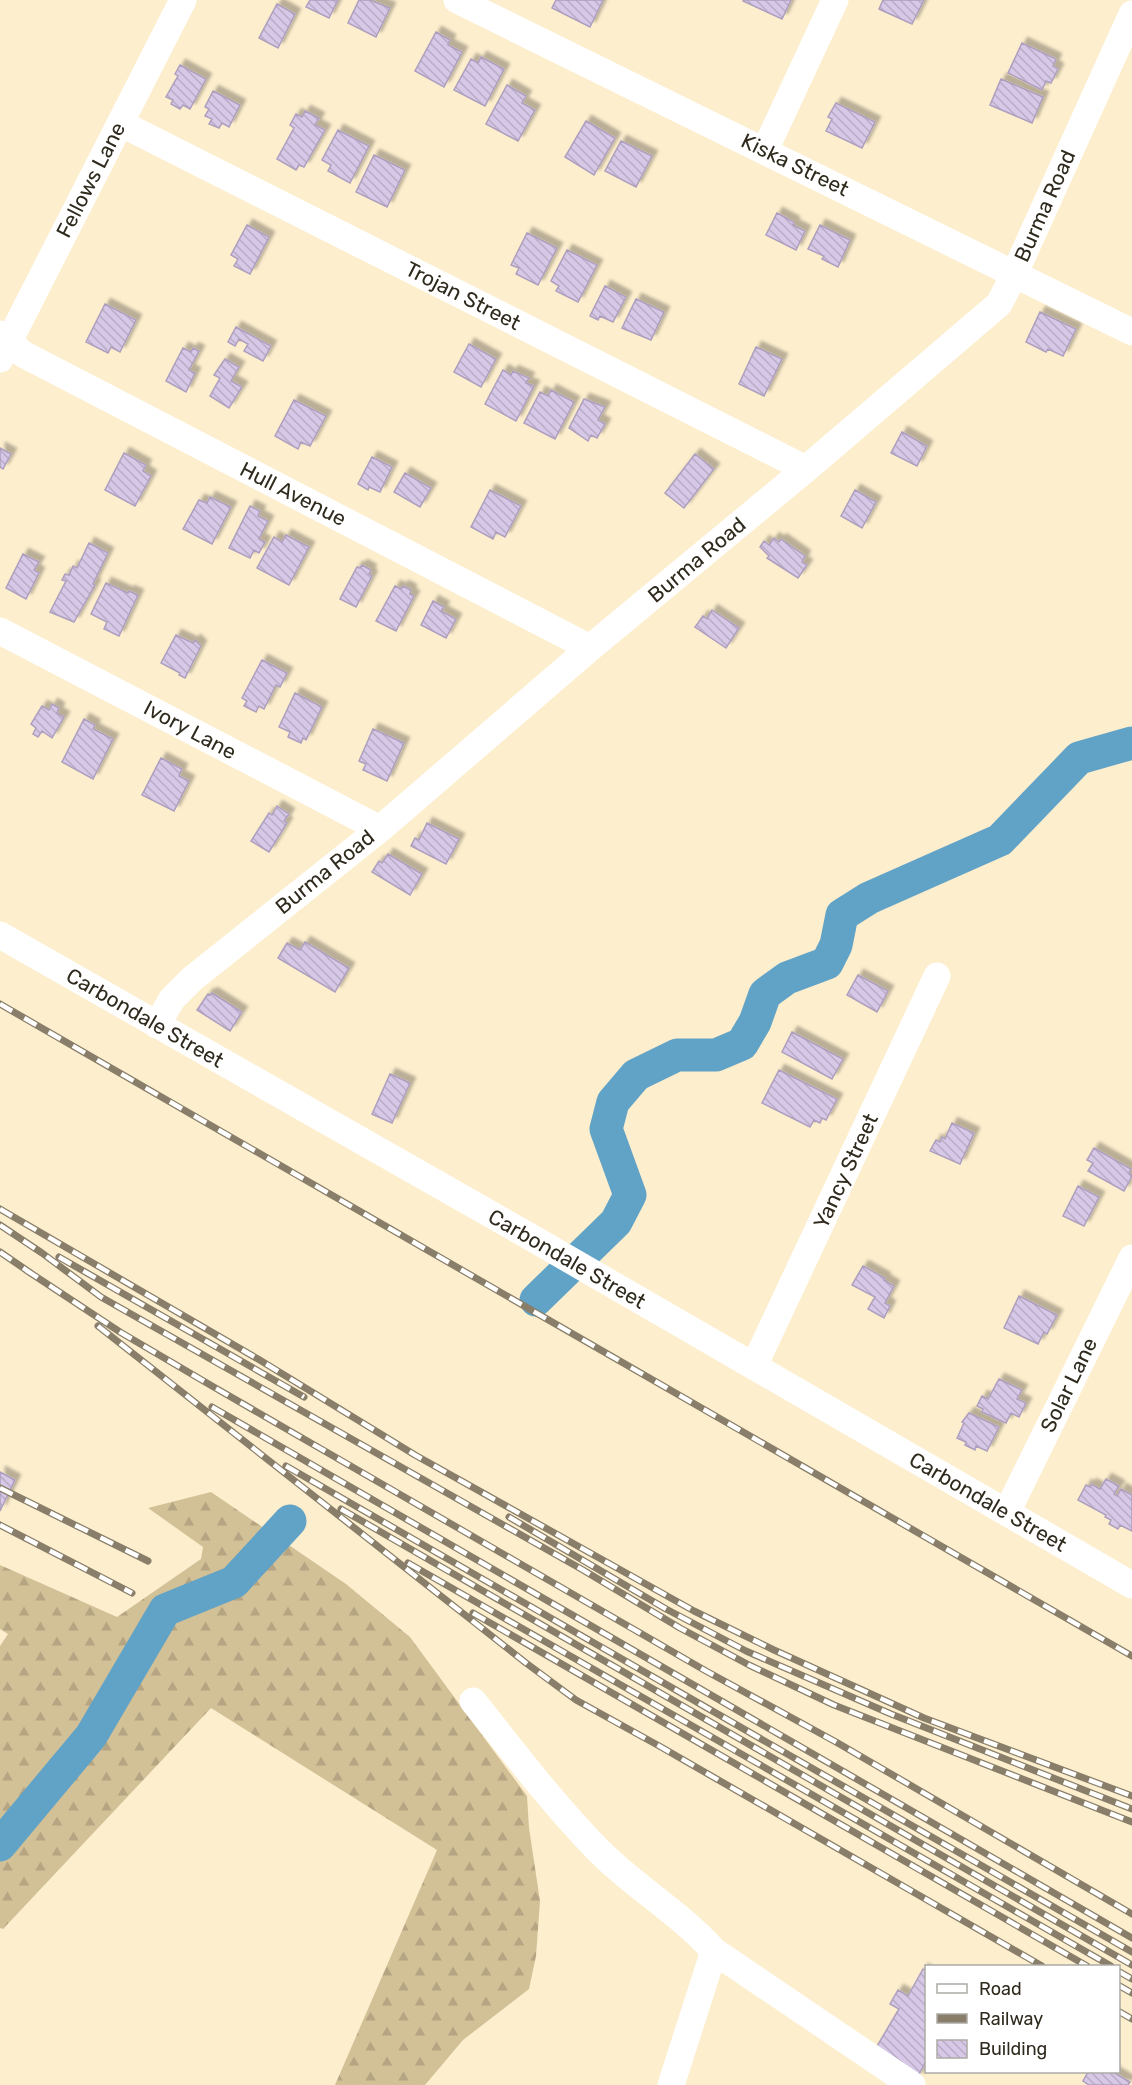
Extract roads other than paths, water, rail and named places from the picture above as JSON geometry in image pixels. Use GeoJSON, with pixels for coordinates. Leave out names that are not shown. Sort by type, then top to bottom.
{"type":"FeatureCollection","features":[{"type":"Feature","properties":{"kind":"street","name":"Fellows Lane"},"geometry":{"type":"LineString","coordinates":[[3,345],[183,0]]}},
{"type":"Feature","properties":{"kind":"street","name":"Kiska Street"},"geometry":{"type":"LineString","coordinates":[[457,0],[506,10],[765,150],[1132,332]]}},
{"type":"Feature","properties":{"kind":"street"},"geometry":{"type":"LineString","coordinates":[[765,150],[835,0]]}},
{"type":"Feature","properties":{"kind":"street","name":"Burma Road"},"geometry":{"type":"LineString","coordinates":[[158,1025],[172,999],[192,979],[380,829],[590,648],[806,469],[999,304],[1132,14]]}},
{"type":"Feature","properties":{"kind":"street","name":"Trojan Street"},"geometry":{"type":"LineString","coordinates":[[120,123],[806,469]]}},
{"type":"Feature","properties":{"kind":"street","name":"Hull Avenue"},"geometry":{"type":"LineString","coordinates":[[3,345],[590,648]]}},
{"type":"Feature","properties":{"kind":"street","name":"Ivory Lane"},"geometry":{"type":"LineString","coordinates":[[0,630],[380,829]]}},
{"type":"Feature","properties":{"kind":"street","name":"Carbondale Street"},"geometry":{"type":"LineString","coordinates":[[0,935],[527,1235],[1132,1585]]}},
{"type":"Feature","properties":{"kind":"street","name":"Yancy Street"},"geometry":{"type":"LineString","coordinates":[[754,1366],[937,976]]}},
{"type":"Feature","properties":{"kind":"street","name":"Solar Lane"},"geometry":{"type":"LineString","coordinates":[[1006,1512],[1132,1258]]}},
{"type":"Feature","properties":{"kind":"street"},"geometry":{"type":"LineString","coordinates":[[473,1701],[556,1804],[598,1851],[698,1933],[714,1951],[912,2085]]}},
{"type":"Feature","properties":{"kind":"street"},"geometry":{"type":"LineString","coordinates":[[671,2085],[714,1951]]}},
{"type":"Feature","properties":{"kind":"waterway"},"geometry":{"type":"LineString","coordinates":[[536,1300],[616,1222],[630,1195],[606,1129],[613,1102],[636,1075],[677,1055],[716,1055],[742,1044],[755,1022],[765,994],[787,978],[827,963],[836,945],[842,915],[869,898],[1000,840],[1079,758],[1132,743]]}},
{"type":"Feature","properties":{"kind":"waterway"},"geometry":{"type":"LineString","coordinates":[[0,1845],[91,1736],[165,1610],[234,1582],[290,1521]]}},
{"type":"Feature","properties":{"kind":"railway"},"geometry":{"type":"LineString","coordinates":[[0,1004],[1132,1656]]}},
{"type":"Feature","properties":{"kind":"railway"},"geometry":{"type":"LineString","coordinates":[[0,1209],[258,1359],[415,1455],[694,1611],[924,1718],[1132,1796]]}},
{"type":"Feature","properties":{"kind":"railway"},"geometry":{"type":"LineString","coordinates":[[0,1225],[101,1297],[583,1570],[680,1628],[749,1665],[834,1705],[1132,1822]]}},
{"type":"Feature","properties":{"kind":"railway"},"geometry":{"type":"LineString","coordinates":[[0,1252],[32,1274]]}},
{"type":"Feature","properties":{"kind":"railway"},"geometry":{"type":"LineString","coordinates":[[59,1257],[304,1397]]}},
{"type":"Feature","properties":{"kind":"railway"},"geometry":{"type":"LineString","coordinates":[[26,1270],[120,1332],[212,1386],[706,1671],[836,1742],[1132,1914]]}},
{"type":"Feature","properties":{"kind":"railway"},"geometry":{"type":"LineString","coordinates":[[98,1326],[576,1700],[1040,1965]]}},
{"type":"Feature","properties":{"kind":"railway"},"geometry":{"type":"LineString","coordinates":[[212,1407],[1132,1938]]}},
{"type":"Feature","properties":{"kind":"railway"},"geometry":{"type":"LineString","coordinates":[[286,1466],[1132,1952]]}},
{"type":"Feature","properties":{"kind":"railway"},"geometry":{"type":"LineString","coordinates":[[0,1488],[148,1561]]}},
{"type":"Feature","properties":{"kind":"railway"},"geometry":{"type":"LineString","coordinates":[[341,1509],[1132,1965]]}},
{"type":"Feature","properties":{"kind":"railway"},"geometry":{"type":"LineString","coordinates":[[509,1517],[666,1609],[746,1651],[891,1714],[1132,1809]]}},
{"type":"Feature","properties":{"kind":"railway"},"geometry":{"type":"LineString","coordinates":[[0,1525],[132,1593]]}},
{"type":"Feature","properties":{"kind":"railway"},"geometry":{"type":"LineString","coordinates":[[408,1563],[1109,1965]]}},
{"type":"Feature","properties":{"kind":"railway"},"geometry":{"type":"LineString","coordinates":[[473,1613],[1085,1965]]}},
{"type":"Feature","properties":{"kind":"railway"},"geometry":{"type":"LineString","coordinates":[[1120,1972],[1132,1979]]}},
{"type":"Feature","properties":{"kind":"railway"},"geometry":{"type":"LineString","coordinates":[[1120,1986],[1132,1993]]}},
{"type":"Feature","properties":{"kind":"railway"},"geometry":{"type":"LineString","coordinates":[[1120,2012],[1132,2019]]}}]}
